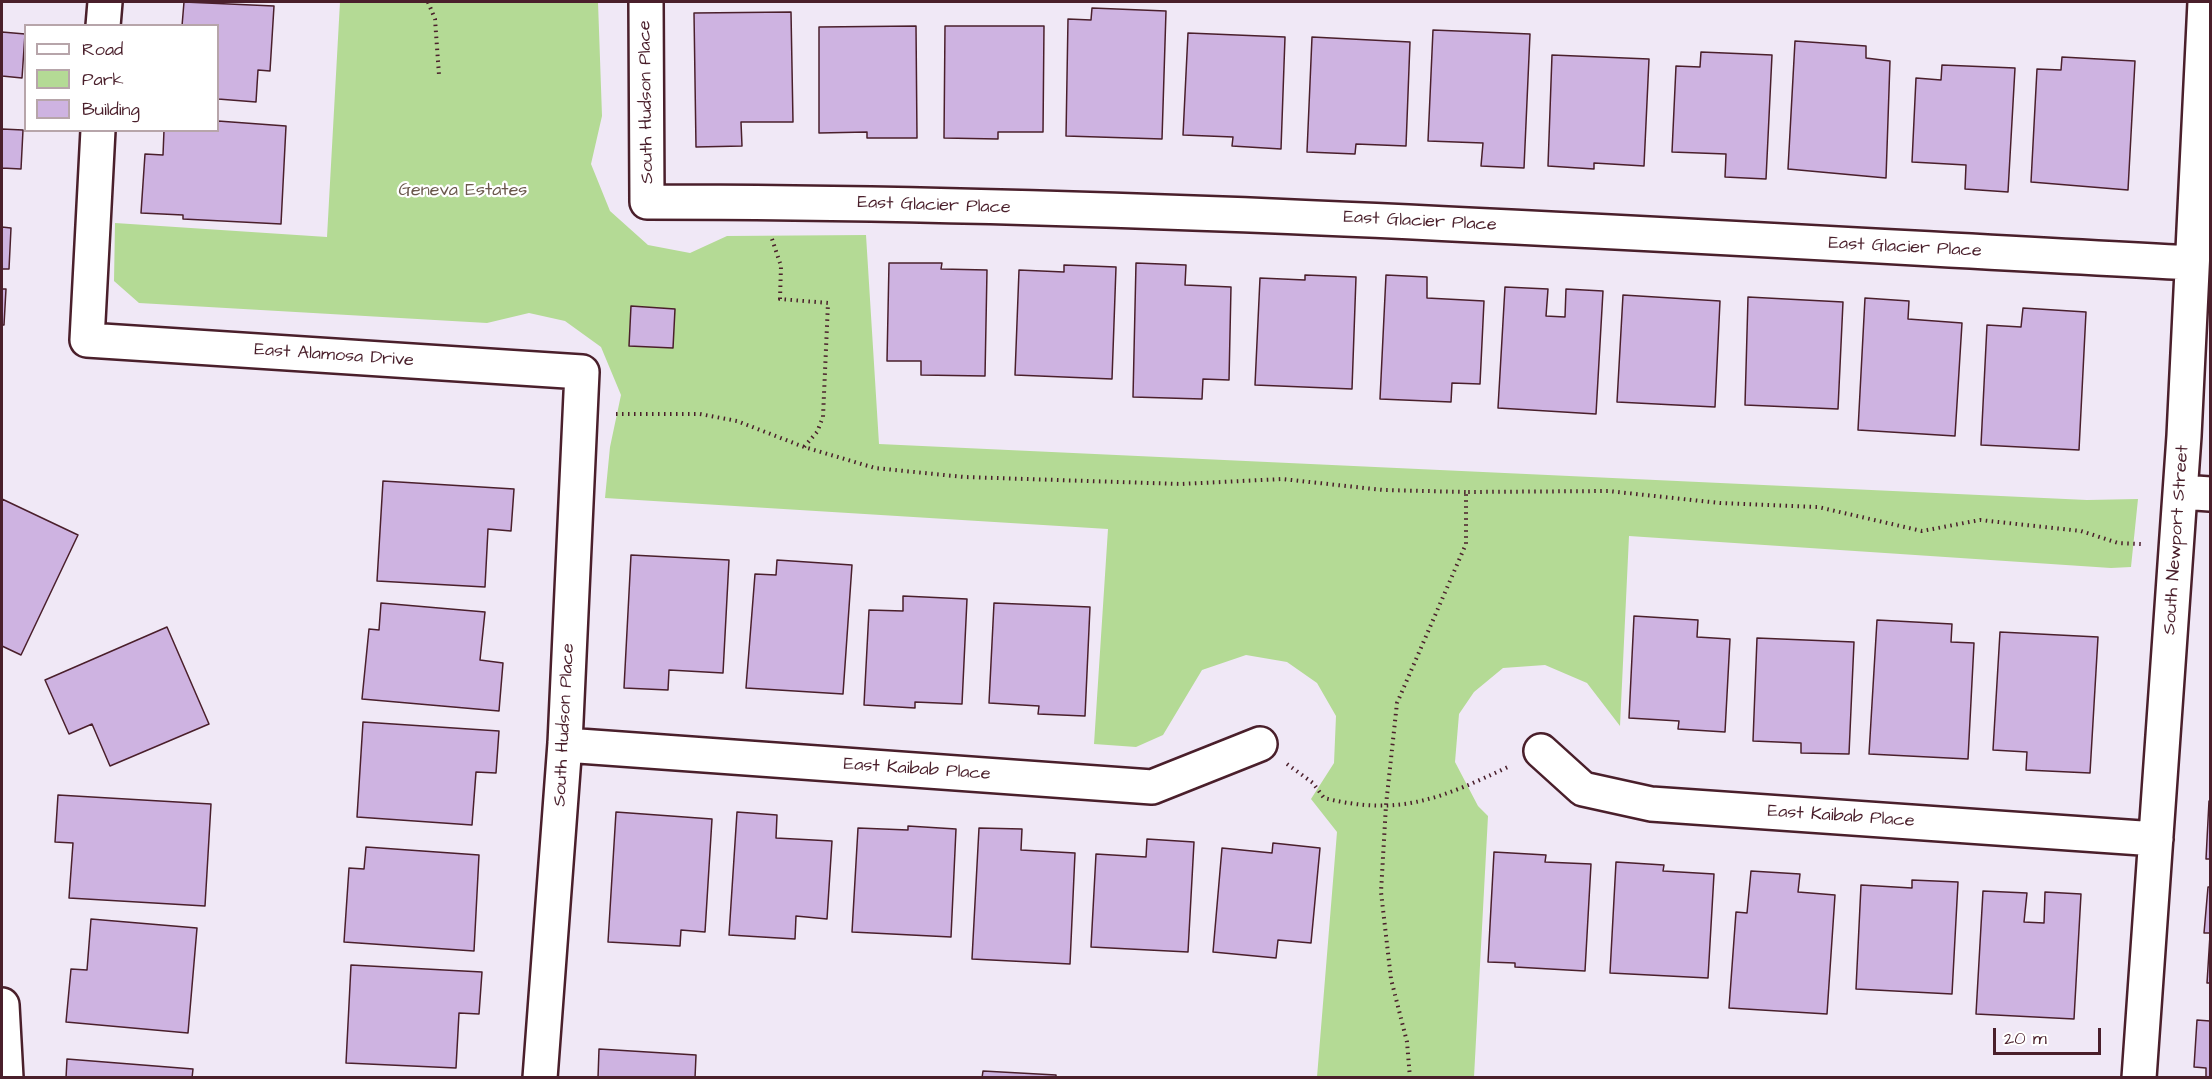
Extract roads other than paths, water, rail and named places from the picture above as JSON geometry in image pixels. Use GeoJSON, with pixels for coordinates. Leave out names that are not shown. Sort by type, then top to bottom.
{"type":"FeatureCollection","features":[{"type":"Feature","properties":{"kind":"street"},"geometry":{"type":"LineString","coordinates":[[103,24],[105,2]]}},
{"type":"Feature","properties":{"kind":"street","name":"South Hudson Place"},"geometry":{"type":"LineString","coordinates":[[646,2],[647,202]]}},
{"type":"Feature","properties":{"kind":"street","name":"South Newport Street"},"geometry":{"type":"LineString","coordinates":[[2139,1077],[2177,546],[2196,493],[2198,437],[2192,263],[2205,2]]}},
{"type":"Feature","properties":{"kind":"street","name":"East Alamosa Drive"},"geometry":{"type":"LineString","coordinates":[[98,132],[87,340],[582,372]]}},
{"type":"Feature","properties":{"kind":"street","name":"East Glacier Place"},"geometry":{"type":"LineString","coordinates":[[647,202],[770,202],[1313,217],[2192,263]]}},
{"type":"Feature","properties":{"kind":"street","name":"South Hudson Place"},"geometry":{"type":"LineString","coordinates":[[540,1077],[565,746],[582,372]]}},
{"type":"Feature","properties":{"kind":"street","name":"East Kaibab Place"},"geometry":{"type":"LineString","coordinates":[[565,746],[1152,787],[1260,744]]}},
{"type":"Feature","properties":{"kind":"street","name":"East Kaibab Place"},"geometry":{"type":"LineString","coordinates":[[1541,751],[1583,789],[1651,804],[2156,839]]}},
{"type":"Feature","properties":{"kind":"street"},"geometry":{"type":"LineString","coordinates":[[2,1005],[6,1077]]}},
{"type":"Feature","properties":{"kind":"park label","name":"Geneva Estates"},"geometry":{"type":"Point","coordinates":[463,191]}}]}
